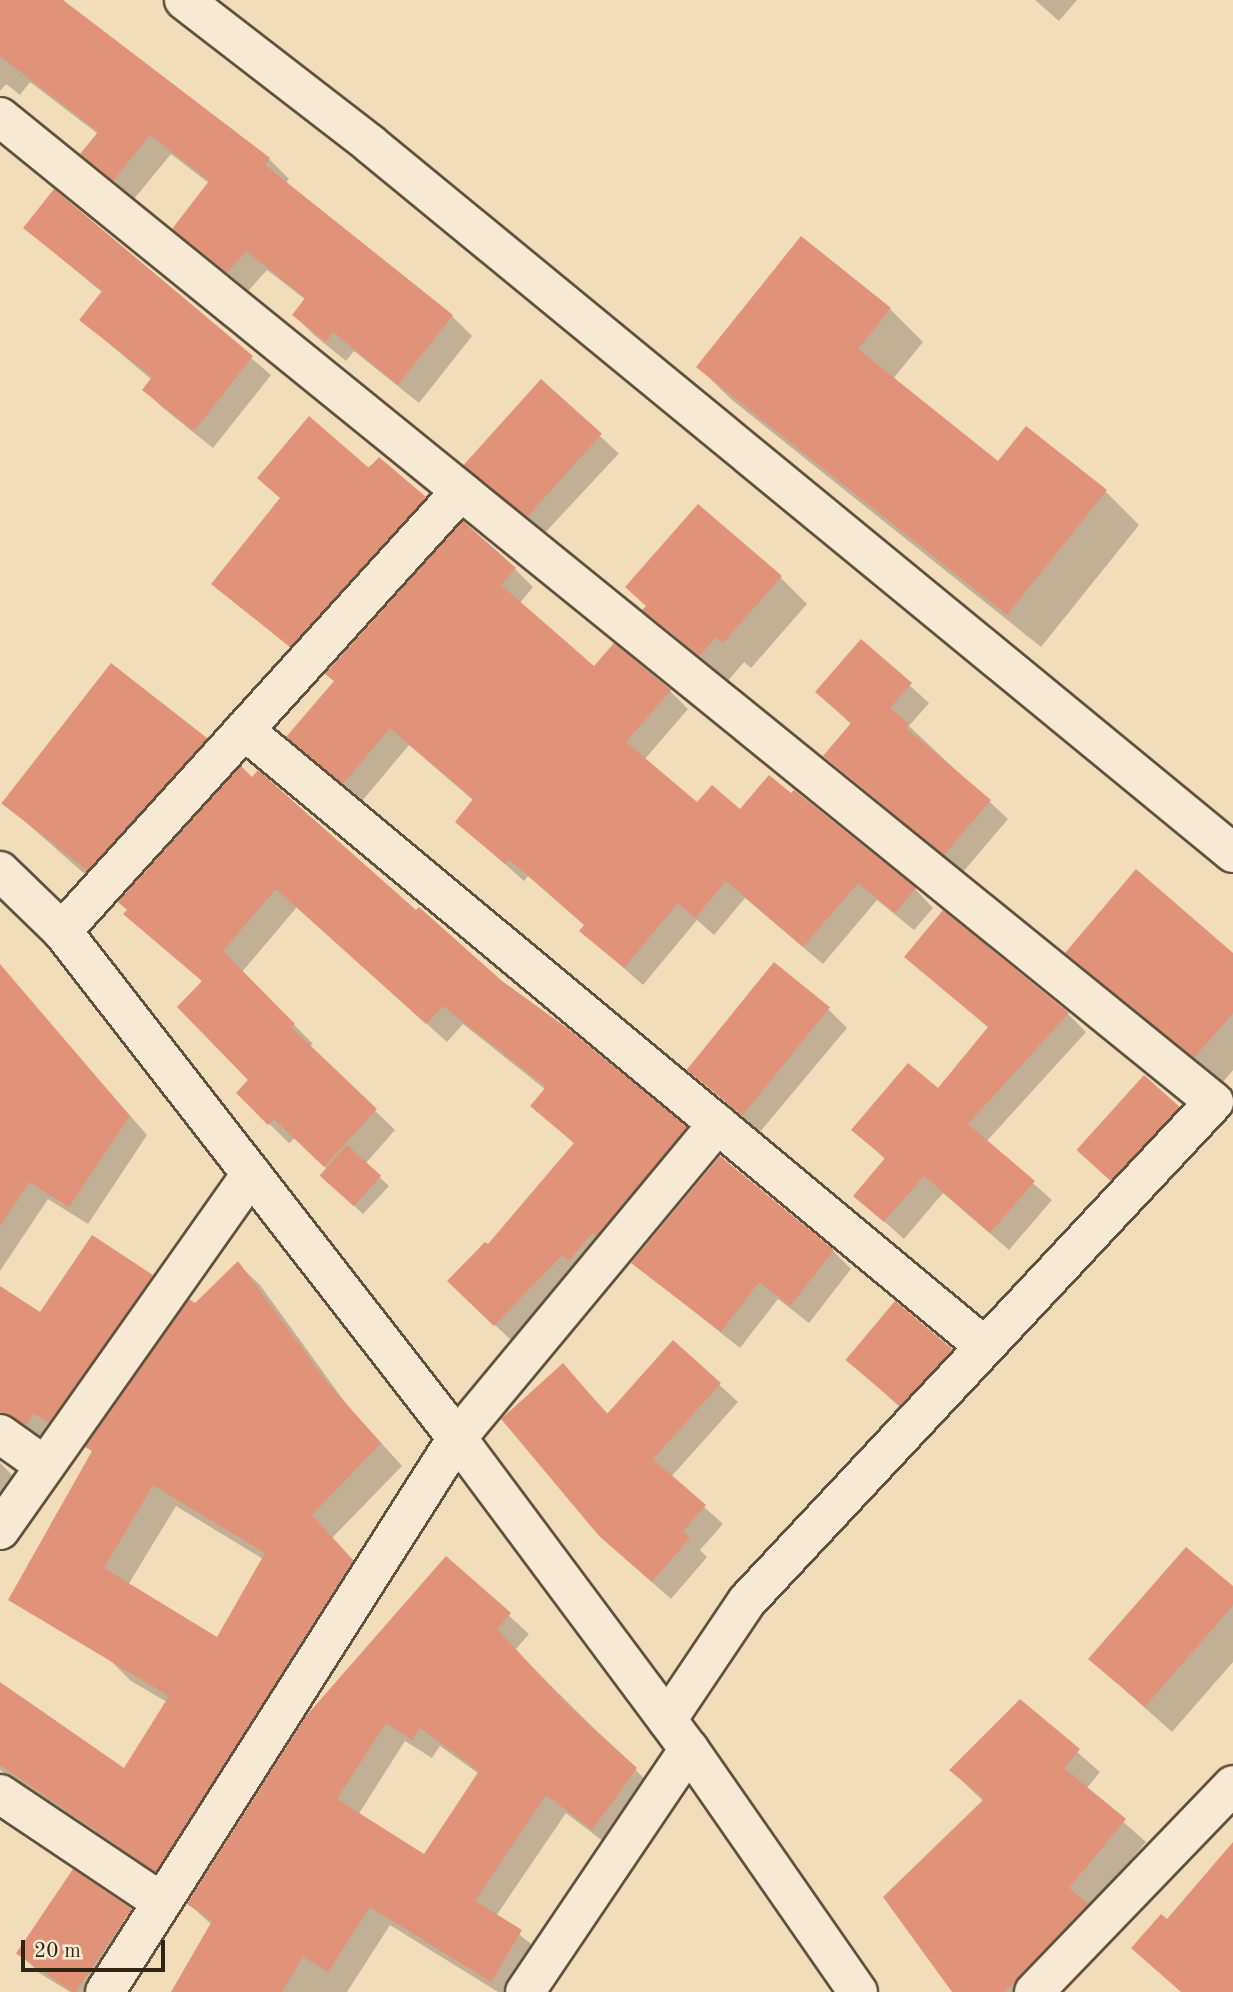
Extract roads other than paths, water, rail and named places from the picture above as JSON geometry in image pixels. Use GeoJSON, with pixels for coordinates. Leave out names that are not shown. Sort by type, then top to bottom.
{"type":"FeatureCollection","features":[{"type":"Feature","properties":{"kind":"street"},"geometry":{"type":"LineString","coordinates":[[184,0],[381,153],[1233,853]]}},
{"type":"Feature","properties":{"kind":"street"},"geometry":{"type":"LineString","coordinates":[[0,117],[1214,1102],[747,1601],[678,1734],[525,1992]]}},
{"type":"Feature","properties":{"kind":"street"},"geometry":{"type":"LineString","coordinates":[[62,931],[461,491]]}},
{"type":"Feature","properties":{"kind":"street"},"geometry":{"type":"LineString","coordinates":[[244,730],[985,1347]]}},
{"type":"Feature","properties":{"kind":"street"},"geometry":{"type":"LineString","coordinates":[[2,879],[62,931],[457,1438],[678,1734],[858,1992]]}},
{"type":"Feature","properties":{"kind":"street"},"geometry":{"type":"LineString","coordinates":[[105,1992],[160,1901],[457,1438],[718,1125]]}},
{"type":"Feature","properties":{"kind":"street"},"geometry":{"type":"LineString","coordinates":[[0,1531],[251,1174]]}},
{"type":"Feature","properties":{"kind":"street"},"geometry":{"type":"LineString","coordinates":[[0,1434],[45,1466]]}},
{"type":"Feature","properties":{"kind":"street"},"geometry":{"type":"LineString","coordinates":[[1034,1992],[1233,1785]]}},
{"type":"Feature","properties":{"kind":"street"},"geometry":{"type":"LineString","coordinates":[[0,1794],[160,1901]]}}]}
